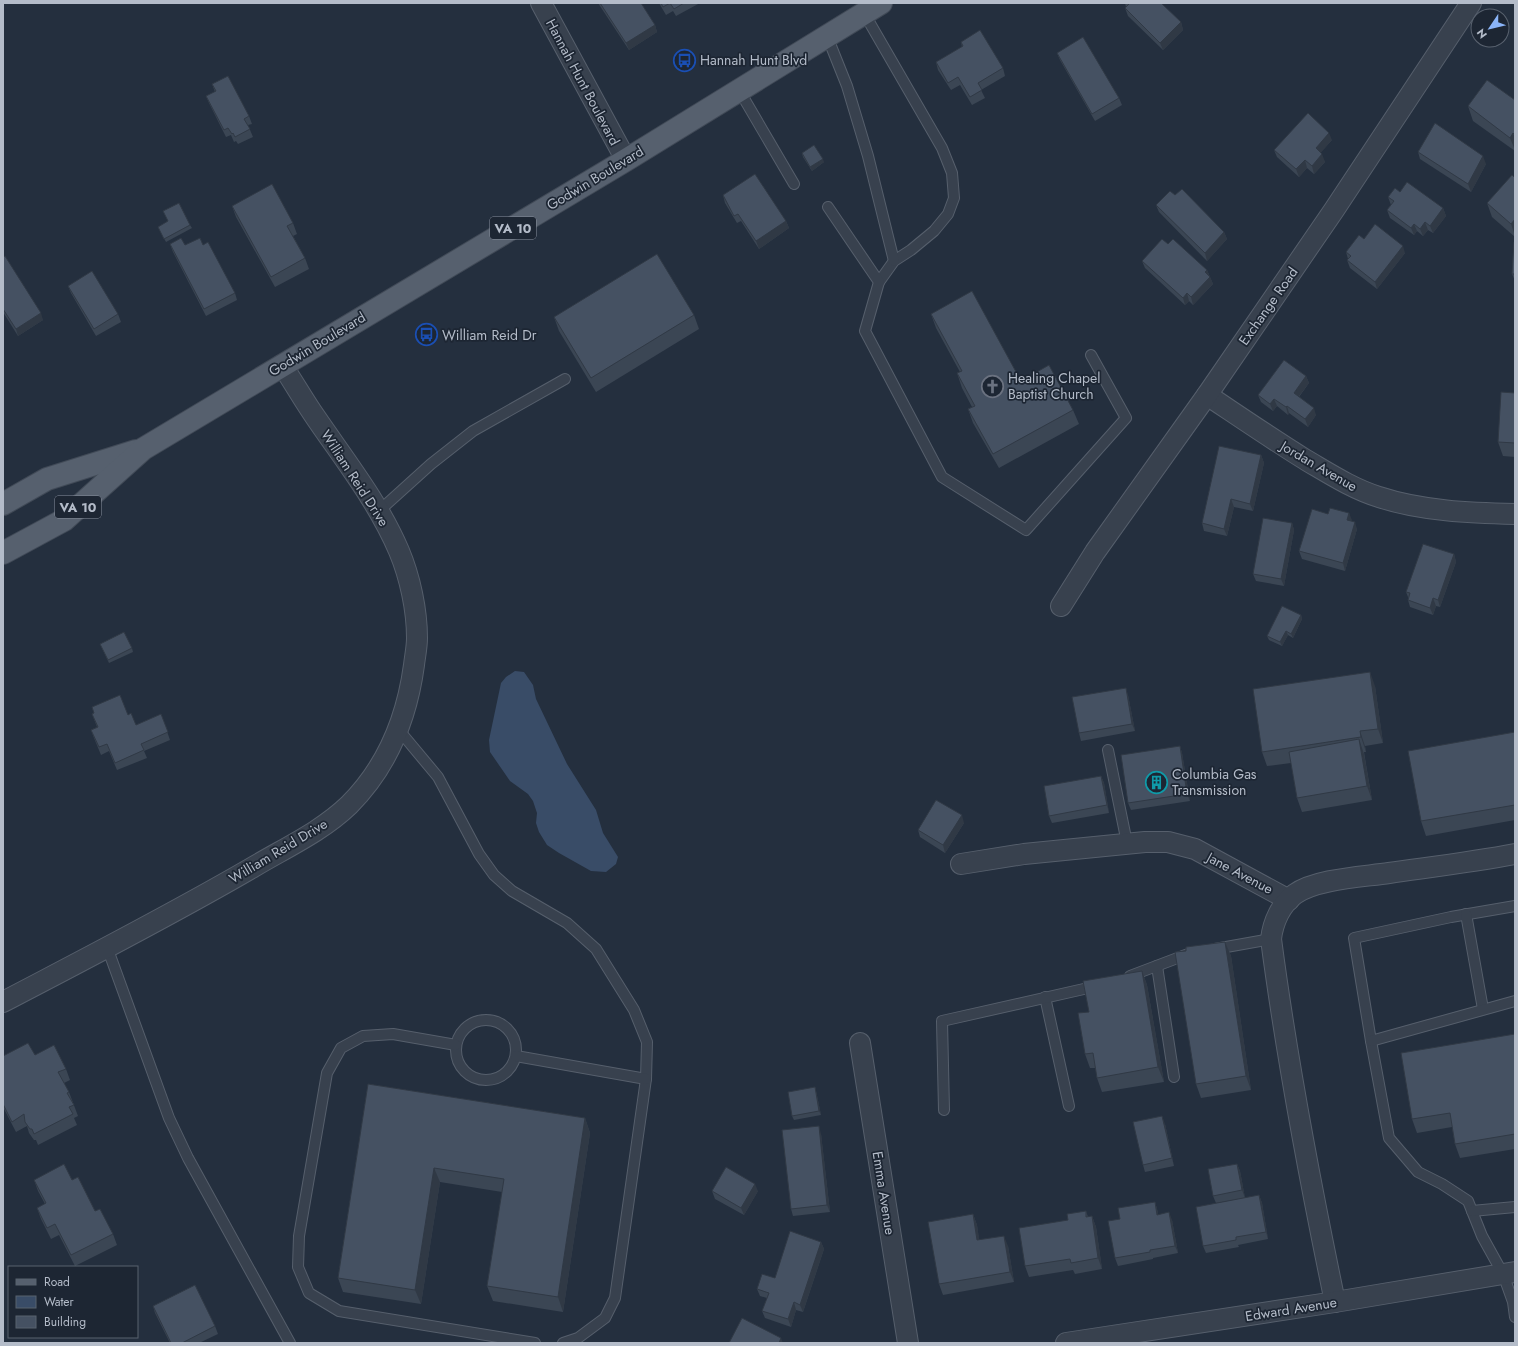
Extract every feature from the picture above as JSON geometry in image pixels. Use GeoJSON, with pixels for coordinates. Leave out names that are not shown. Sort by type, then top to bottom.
{"type":"FeatureCollection","features":[{"type":"Feature","properties":{"kind":"main road","name":"Godwin Boulevard"},"geometry":{"type":"LineString","coordinates":[[3,552],[64,520],[143,449],[626,160],[872,8]]}},
{"type":"Feature","properties":{"kind":"main road","name":"Godwin Boulevard"},"geometry":{"type":"LineString","coordinates":[[3,504],[48,479],[143,449]]}},
{"type":"Feature","properties":{"kind":"street","name":"Hannah Hunt Boulevard"},"geometry":{"type":"LineString","coordinates":[[541,3],[626,160]]}},
{"type":"Feature","properties":{"kind":"street","name":"Exchange Road"},"geometry":{"type":"LineString","coordinates":[[1061,606],[1095,552],[1207,395],[1334,210],[1471,3]]}},
{"type":"Feature","properties":{"kind":"street","name":"William Reid Drive"},"geometry":{"type":"LineString","coordinates":[[3,1002],[216,889],[322,827],[349,805],[372,778],[387,754],[398,729],[412,679],[417,638],[412,593],[399,552],[380,511],[354,470],[316,419],[282,365]]}},
{"type":"Feature","properties":{"kind":"street","name":"Jordan Avenue"},"geometry":{"type":"LineString","coordinates":[[1207,395],[1288,449],[1342,482],[1379,497],[1418,507],[1515,514]]}},
{"type":"Feature","properties":{"kind":"street","name":"Jane Avenue"},"geometry":{"type":"LineString","coordinates":[[961,864],[1024,854],[1145,842],[1168,842],[1195,849],[1289,900],[1294,894],[1310,886],[1346,879],[1515,854]]}},
{"type":"Feature","properties":{"kind":"street"},"geometry":{"type":"LineString","coordinates":[[1289,900],[1278,913],[1271,939],[1281,1015],[1309,1175],[1334,1302]]}},
{"type":"Feature","properties":{"kind":"street","name":"Emma Avenue"},"geometry":{"type":"LineString","coordinates":[[860,1042],[908,1343]]}},
{"type":"Feature","properties":{"kind":"street","name":"Edward Avenue"},"geometry":{"type":"LineString","coordinates":[[1066,1343],[1334,1302],[1509,1273]]}},
{"type":"Feature","properties":{"kind":"lane"},"geometry":{"type":"LineString","coordinates":[[872,8],[942,148],[952,173],[954,198],[948,214],[928,236],[911,250],[894,261],[879,282],[865,331],[942,477],[1026,530],[1126,418],[1091,355]]}},
{"type":"Feature","properties":{"kind":"lane"},"geometry":{"type":"LineString","coordinates":[[827,36],[847,86],[868,156],[894,261]]}},
{"type":"Feature","properties":{"kind":"lane"},"geometry":{"type":"LineString","coordinates":[[739,90],[794,184]]}},
{"type":"Feature","properties":{"kind":"lane"},"geometry":{"type":"LineString","coordinates":[[828,207],[879,282]]}},
{"type":"Feature","properties":{"kind":"lane"},"geometry":{"type":"LineString","coordinates":[[380,511],[431,464],[473,431],[565,379]]}},
{"type":"Feature","properties":{"kind":"lane"},"geometry":{"type":"LineString","coordinates":[[398,729],[438,777],[479,854],[494,874],[512,891],[567,923],[596,948],[634,1010],[647,1042],[646,1079],[615,1298],[605,1318],[578,1338],[563,1343]]}},
{"type":"Feature","properties":{"kind":"lane"},"geometry":{"type":"LineString","coordinates":[[1108,750],[1127,844]]}},
{"type":"Feature","properties":{"kind":"lane"},"geometry":{"type":"LineString","coordinates":[[1515,906],[1466,914],[1354,938],[1389,1138],[1418,1172],[1442,1184],[1468,1201],[1482,1236],[1509,1273],[1515,1317]]}},
{"type":"Feature","properties":{"kind":"lane"},"geometry":{"type":"LineString","coordinates":[[1466,914],[1483,1009]]}},
{"type":"Feature","properties":{"kind":"lane"},"geometry":{"type":"LineString","coordinates":[[1120,979],[1188,954],[1271,939]]}},
{"type":"Feature","properties":{"kind":"lane"},"geometry":{"type":"LineString","coordinates":[[107,947],[169,1118],[188,1158],[290,1343]]}},
{"type":"Feature","properties":{"kind":"lane"},"geometry":{"type":"LineString","coordinates":[[1157,966],[1174,1077]]}},
{"type":"Feature","properties":{"kind":"lane"},"geometry":{"type":"LineString","coordinates":[[944,1110],[942,1021],[1104,984]]}},
{"type":"Feature","properties":{"kind":"lane"},"geometry":{"type":"LineString","coordinates":[[1045,998],[1069,1106]]}},
{"type":"Feature","properties":{"kind":"lane"},"geometry":{"type":"LineString","coordinates":[[1371,1041],[1515,1001]]}},
{"type":"Feature","properties":{"kind":"lane"},"geometry":{"type":"LineString","coordinates":[[482,1020],[491,1021],[508,1029],[516,1046],[516,1056],[512,1066],[506,1074],[497,1079],[476,1079],[467,1074],[460,1066],[456,1056],[456,1045],[459,1036],[473,1023],[482,1020]]}},
{"type":"Feature","properties":{"kind":"lane"},"geometry":{"type":"LineString","coordinates":[[456,1045],[393,1034],[363,1036],[341,1048],[327,1073],[299,1236],[298,1267],[309,1293],[339,1311],[535,1343]]}},
{"type":"Feature","properties":{"kind":"lane"},"geometry":{"type":"LineString","coordinates":[[516,1056],[646,1079]]}},
{"type":"Feature","properties":{"kind":"lane"},"geometry":{"type":"LineString","coordinates":[[1472,1211],[1515,1207]]}},
{"type":"Feature","properties":{"kind":"water"},"geometry":{"type":"Polygon","coordinates":[[[515,671],[524,672],[533,685],[536,699],[567,764],[596,810],[603,833],[618,857],[616,864],[606,872],[591,871],[547,845],[539,832],[536,823],[537,813],[533,801],[528,794],[510,781],[490,752],[489,740],[501,683],[506,677],[515,671]]]}},
{"type":"Feature","properties":{"kind":"building"},"geometry":{"type":"Polygon","coordinates":[[[600,3],[641,3],[655,25],[626,43],[600,3]]]}},
{"type":"Feature","properties":{"kind":"building"},"geometry":{"type":"Polygon","coordinates":[[[661,3],[670,3],[663,7],[661,3]]]}},
{"type":"Feature","properties":{"kind":"building"},"geometry":{"type":"Polygon","coordinates":[[[670,3],[684,3],[674,9],[670,3]]]}},
{"type":"Feature","properties":{"kind":"building"},"geometry":{"type":"Polygon","coordinates":[[[1127,3],[1161,3],[1181,22],[1160,43],[1125,8],[1129,4],[1127,3]]]}},
{"type":"Feature","properties":{"kind":"building"},"geometry":{"type":"Polygon","coordinates":[[[980,30],[1003,68],[978,83],[982,90],[970,97],[958,77],[948,83],[936,62],[963,46],[961,42],[980,30]]]}},
{"type":"Feature","properties":{"kind":"building"},"geometry":{"type":"Polygon","coordinates":[[[1083,37],[1119,98],[1092,114],[1057,53],[1083,37]]]}},
{"type":"Feature","properties":{"kind":"building"},"geometry":{"type":"Polygon","coordinates":[[[228,76],[249,116],[244,119],[250,129],[235,137],[228,128],[224,130],[206,96],[216,91],[212,84],[228,76]]]}},
{"type":"Feature","properties":{"kind":"building"},"geometry":{"type":"Polygon","coordinates":[[[1487,80],[1515,100],[1515,135],[1513,133],[1510,138],[1468,106],[1487,80]]]}},
{"type":"Feature","properties":{"kind":"building"},"geometry":{"type":"Polygon","coordinates":[[[1308,113],[1329,133],[1316,148],[1322,154],[1312,166],[1305,160],[1296,169],[1274,150],[1308,113]]]}},
{"type":"Feature","properties":{"kind":"building"},"geometry":{"type":"Polygon","coordinates":[[[1435,123],[1483,156],[1468,184],[1418,152],[1435,123]]]}},
{"type":"Feature","properties":{"kind":"building"},"geometry":{"type":"Polygon","coordinates":[[[814,145],[823,159],[810,167],[802,153],[814,145]]]}},
{"type":"Feature","properties":{"kind":"building"},"geometry":{"type":"Polygon","coordinates":[[[755,174],[786,221],[756,241],[738,214],[734,216],[723,195],[755,174]]]}},
{"type":"Feature","properties":{"kind":"building"},"geometry":{"type":"Polygon","coordinates":[[[1512,175],[1515,178],[1515,219],[1511,224],[1487,203],[1512,175]]]}},
{"type":"Feature","properties":{"kind":"building"},"geometry":{"type":"Polygon","coordinates":[[[1407,182],[1443,208],[1430,226],[1425,222],[1420,229],[1414,224],[1411,228],[1387,210],[1394,201],[1388,197],[1395,188],[1400,192],[1407,182]]]}},
{"type":"Feature","properties":{"kind":"building"},"geometry":{"type":"Polygon","coordinates":[[[272,184],[293,223],[287,226],[305,258],[271,277],[232,206],[272,184]]]}},
{"type":"Feature","properties":{"kind":"building"},"geometry":{"type":"Polygon","coordinates":[[[1182,189],[1224,232],[1205,253],[1156,205],[1170,191],[1175,195],[1182,189]]]}},
{"type":"Feature","properties":{"kind":"building"},"geometry":{"type":"Polygon","coordinates":[[[179,203],[190,225],[164,239],[158,227],[168,221],[163,211],[179,203]]]}},
{"type":"Feature","properties":{"kind":"building"},"geometry":{"type":"Polygon","coordinates":[[[1375,224],[1403,246],[1375,282],[1347,260],[1351,256],[1346,252],[1359,235],[1364,239],[1375,224]]]}},
{"type":"Feature","properties":{"kind":"building"},"geometry":{"type":"Polygon","coordinates":[[[181,238],[185,245],[200,238],[203,245],[208,242],[235,293],[204,309],[170,244],[181,238]]]}},
{"type":"Feature","properties":{"kind":"building"},"geometry":{"type":"Polygon","coordinates":[[[1162,239],[1168,244],[1173,239],[1207,270],[1205,272],[1210,277],[1191,297],[1187,293],[1183,298],[1142,261],[1162,239]]]}},
{"type":"Feature","properties":{"kind":"building"},"geometry":{"type":"Polygon","coordinates":[[[1514,242],[1515,274],[1512,274],[1514,242]]]}},
{"type":"Feature","properties":{"kind":"building"},"geometry":{"type":"Polygon","coordinates":[[[657,254],[694,315],[591,378],[554,317],[657,254]]]}},
{"type":"Feature","properties":{"kind":"building"},"geometry":{"type":"Polygon","coordinates":[[[5,256],[41,313],[16,329],[3,309],[3,257],[5,256]]]}},
{"type":"Feature","properties":{"kind":"building"},"geometry":{"type":"Polygon","coordinates":[[[92,271],[118,314],[94,329],[68,286],[92,271]]]}},
{"type":"Feature","properties":{"kind":"building","name":"Healing Chapel Baptist Church"},"geometry":{"type":"Polygon","coordinates":[[[972,291],[1021,381],[1049,365],[1073,410],[993,454],[968,409],[975,406],[957,373],[962,371],[931,314],[972,291]]]}},
{"type":"Feature","properties":{"kind":"building"},"geometry":{"type":"Polygon","coordinates":[[[1284,360],[1306,376],[1294,393],[1314,408],[1305,419],[1274,399],[1270,404],[1258,395],[1284,360]]]}},
{"type":"Feature","properties":{"kind":"building"},"geometry":{"type":"Polygon","coordinates":[[[1501,392],[1515,393],[1515,443],[1498,442],[1501,392]]]}},
{"type":"Feature","properties":{"kind":"building"},"geometry":{"type":"Polygon","coordinates":[[[1219,446],[1261,455],[1250,504],[1231,499],[1224,529],[1202,523],[1219,446]]]}},
{"type":"Feature","properties":{"kind":"building"},"geometry":{"type":"Polygon","coordinates":[[[1330,508],[1349,513],[1347,520],[1355,522],[1343,563],[1299,551],[1312,509],[1328,514],[1330,508]]]}},
{"type":"Feature","properties":{"kind":"building"},"geometry":{"type":"Polygon","coordinates":[[[1263,518],[1292,523],[1281,579],[1253,574],[1263,518]]]}},
{"type":"Feature","properties":{"kind":"building"},"geometry":{"type":"Polygon","coordinates":[[[1423,544],[1454,554],[1438,600],[1433,598],[1430,608],[1408,600],[1410,593],[1406,592],[1423,544]]]}},
{"type":"Feature","properties":{"kind":"building"},"geometry":{"type":"Polygon","coordinates":[[[1282,606],[1301,615],[1291,634],[1286,631],[1280,642],[1267,636],[1282,606]]]}},
{"type":"Feature","properties":{"kind":"building"},"geometry":{"type":"Polygon","coordinates":[[[124,632],[132,648],[108,660],[100,644],[124,632]]]}},
{"type":"Feature","properties":{"kind":"building"},"geometry":{"type":"Polygon","coordinates":[[[1370,672],[1378,729],[1360,731],[1361,737],[1262,752],[1253,689],[1370,672]]]}},
{"type":"Feature","properties":{"kind":"building"},"geometry":{"type":"Polygon","coordinates":[[[1126,688],[1132,724],[1079,733],[1072,697],[1126,688]]]}},
{"type":"Feature","properties":{"kind":"building"},"geometry":{"type":"Polygon","coordinates":[[[120,695],[128,715],[131,713],[136,725],[161,714],[168,732],[141,744],[144,750],[115,763],[107,744],[99,747],[91,730],[98,727],[92,714],[94,713],[92,707],[120,695]]]}},
{"type":"Feature","properties":{"kind":"building"},"geometry":{"type":"Polygon","coordinates":[[[1515,732],[1515,805],[1421,821],[1408,751],[1515,732]]]}},
{"type":"Feature","properties":{"kind":"building"},"geometry":{"type":"Polygon","coordinates":[[[1359,739],[1367,786],[1297,798],[1289,752],[1359,739]]]}},
{"type":"Feature","properties":{"kind":"building","name":"Columbia Gas Transmission"},"geometry":{"type":"Polygon","coordinates":[[[1180,746],[1187,794],[1128,803],[1121,755],[1180,746]]]}},
{"type":"Feature","properties":{"kind":"building"},"geometry":{"type":"Polygon","coordinates":[[[1101,776],[1107,805],[1049,816],[1044,786],[1101,776]]]}},
{"type":"Feature","properties":{"kind":"building"},"geometry":{"type":"Polygon","coordinates":[[[936,800],[962,815],[943,845],[918,830],[936,800]]]}},
{"type":"Feature","properties":{"kind":"building"},"geometry":{"type":"Polygon","coordinates":[[[1225,942],[1246,1076],[1196,1084],[1175,952],[1186,951],[1186,947],[1225,942]]]}},
{"type":"Feature","properties":{"kind":"building"},"geometry":{"type":"Polygon","coordinates":[[[1142,971],[1158,1067],[1097,1078],[1093,1053],[1085,1054],[1078,1013],[1089,1012],[1083,981],[1142,971]]]}},
{"type":"Feature","properties":{"kind":"building"},"geometry":{"type":"Polygon","coordinates":[[[1515,1034],[1515,1134],[1455,1144],[1450,1113],[1412,1119],[1401,1053],[1515,1034]]]}},
{"type":"Feature","properties":{"kind":"building"},"geometry":{"type":"Polygon","coordinates":[[[28,1043],[35,1055],[54,1045],[66,1069],[58,1072],[74,1105],[69,1107],[73,1114],[34,1134],[32,1129],[30,1129],[25,1122],[24,1114],[12,1122],[3,1104],[3,1056],[28,1043]]]}},
{"type":"Feature","properties":{"kind":"building"},"geometry":{"type":"Polygon","coordinates":[[[368,1084],[585,1118],[558,1297],[487,1286],[504,1179],[434,1168],[415,1290],[338,1278],[368,1084]]]}},
{"type":"Feature","properties":{"kind":"building"},"geometry":{"type":"Polygon","coordinates":[[[815,1087],[819,1111],[792,1116],[788,1092],[815,1087]]]}},
{"type":"Feature","properties":{"kind":"building"},"geometry":{"type":"Polygon","coordinates":[[[1162,1116],[1172,1158],[1143,1165],[1133,1122],[1162,1116]]]}},
{"type":"Feature","properties":{"kind":"building"},"geometry":{"type":"Polygon","coordinates":[[[819,1126],[827,1205],[791,1209],[782,1130],[819,1126]]]}},
{"type":"Feature","properties":{"kind":"building"},"geometry":{"type":"Polygon","coordinates":[[[64,1164],[72,1180],[78,1177],[95,1211],[100,1209],[113,1234],[71,1255],[55,1224],[47,1228],[37,1208],[46,1203],[34,1180],[64,1164]]]}},
{"type":"Feature","properties":{"kind":"building"},"geometry":{"type":"Polygon","coordinates":[[[1237,1164],[1242,1190],[1213,1196],[1208,1169],[1237,1164]]]}},
{"type":"Feature","properties":{"kind":"building"},"geometry":{"type":"Polygon","coordinates":[[[726,1167],[755,1184],[741,1208],[712,1191],[726,1167]]]}},
{"type":"Feature","properties":{"kind":"building"},"geometry":{"type":"Polygon","coordinates":[[[1259,1195],[1266,1232],[1236,1237],[1236,1240],[1203,1246],[1196,1207],[1259,1195]]]}},
{"type":"Feature","properties":{"kind":"building"},"geometry":{"type":"Polygon","coordinates":[[[1155,1202],[1157,1215],[1169,1212],[1175,1246],[1115,1258],[1108,1221],[1120,1219],[1118,1208],[1155,1202]]]}},
{"type":"Feature","properties":{"kind":"building"},"geometry":{"type":"Polygon","coordinates":[[[1086,1211],[1086,1217],[1092,1216],[1098,1258],[1071,1263],[1070,1259],[1025,1266],[1019,1228],[1068,1220],[1067,1214],[1086,1211]]]}},
{"type":"Feature","properties":{"kind":"building"},"geometry":{"type":"Polygon","coordinates":[[[973,1214],[977,1240],[1004,1236],[1010,1272],[939,1284],[928,1222],[973,1214]]]}},
{"type":"Feature","properties":{"kind":"building"},"geometry":{"type":"Polygon","coordinates":[[[790,1231],[821,1242],[800,1305],[794,1302],[788,1319],[762,1311],[769,1293],[757,1289],[762,1274],[775,1278],[790,1231]]]}},
{"type":"Feature","properties":{"kind":"building"},"geometry":{"type":"Polygon","coordinates":[[[195,1285],[215,1326],[182,1343],[171,1343],[153,1306],[195,1285]]]}},
{"type":"Feature","properties":{"kind":"building"},"geometry":{"type":"Polygon","coordinates":[[[742,1318],[781,1338],[779,1343],[729,1343],[742,1318]]]}},
{"type":"Feature","properties":{"kind":"place","name":"Hannah Hunt Blvd"},"geometry":{"type":"Point","coordinates":[684,60]}},
{"type":"Feature","properties":{"kind":"place","name":"William Reid Dr"},"geometry":{"type":"Point","coordinates":[427,335]}},
{"type":"Feature","properties":{"kind":"place","name":"Healing Chapel Baptist Church"},"geometry":{"type":"Point","coordinates":[993,386]}},
{"type":"Feature","properties":{"kind":"place","name":"Columbia Gas Transmission"},"geometry":{"type":"Point","coordinates":[1157,782]}}]}
